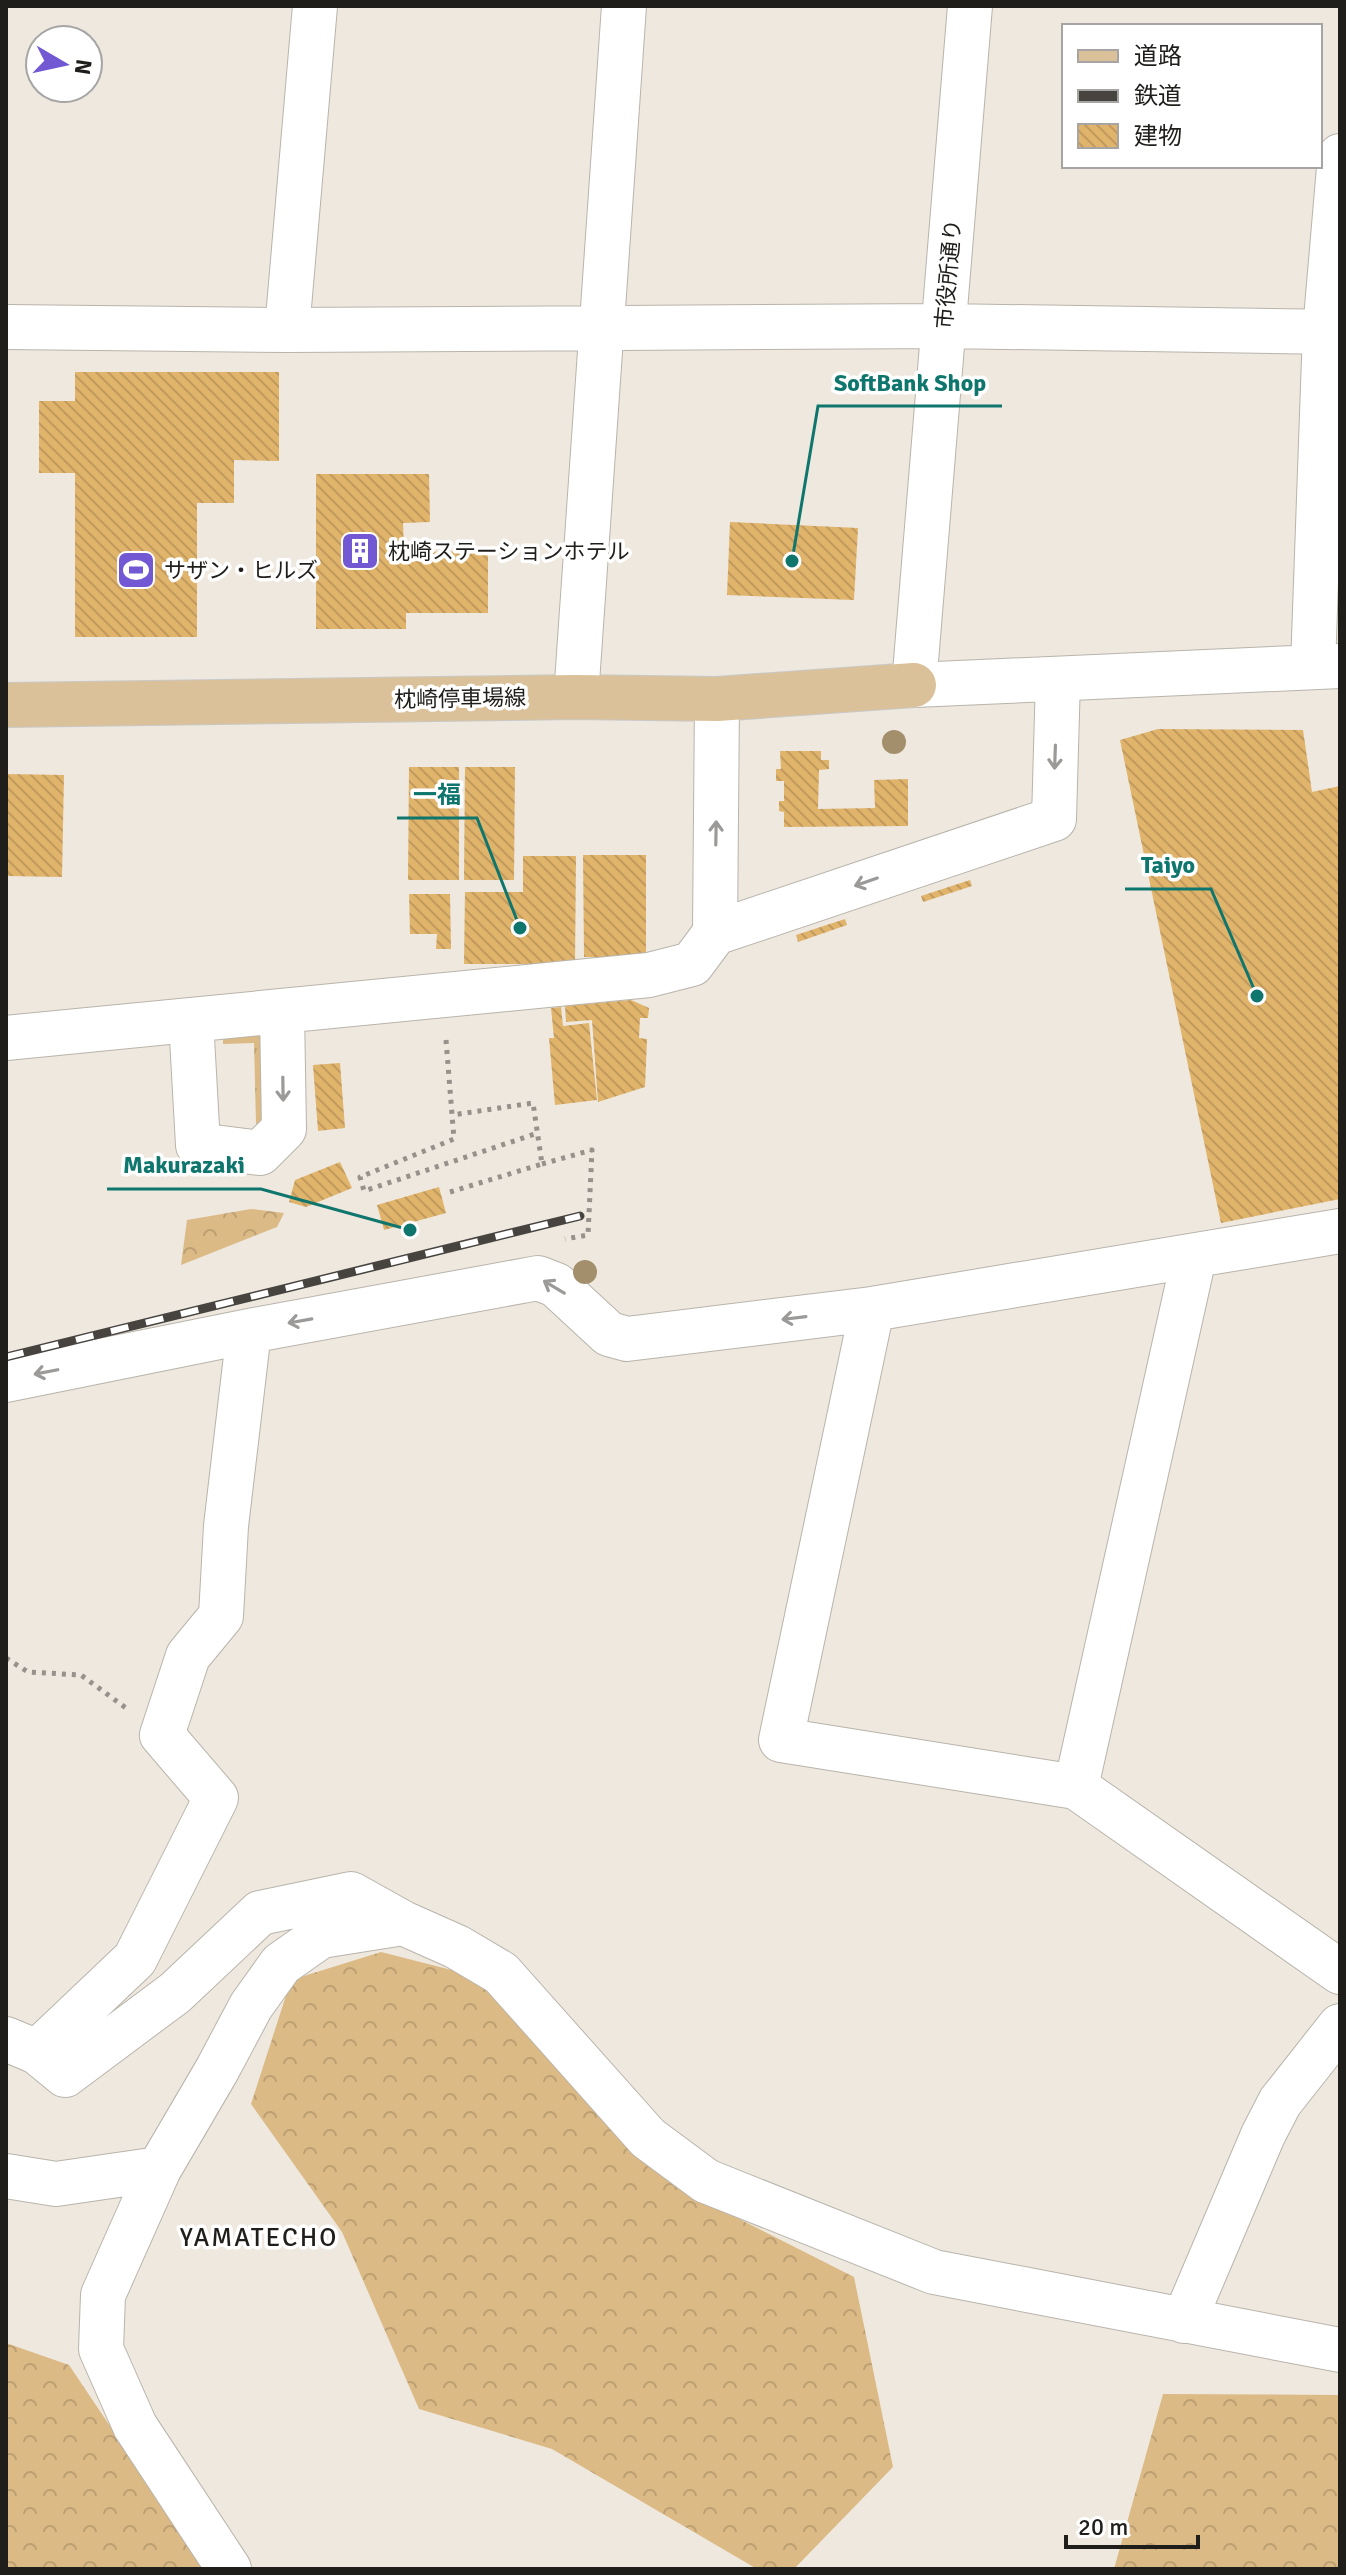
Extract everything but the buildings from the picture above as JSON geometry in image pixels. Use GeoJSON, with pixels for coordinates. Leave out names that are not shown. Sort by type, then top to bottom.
{"type":"FeatureCollection","features":[{"type":"Feature","properties":{"kind":"main road","name":"枕崎停車場線"},"geometry":{"type":"LineString","coordinates":[[6,705],[576,697],[717,699],[914,685]]}},
{"type":"Feature","properties":{"kind":"street"},"geometry":{"type":"LineString","coordinates":[[287,330],[315,6]]}},
{"type":"Feature","properties":{"kind":"street"},"geometry":{"type":"LineString","coordinates":[[576,697],[624,6]]}},
{"type":"Feature","properties":{"kind":"street","name":"市役所通り"},"geometry":{"type":"LineString","coordinates":[[914,685],[970,6]]}},
{"type":"Feature","properties":{"kind":"street"},"geometry":{"type":"LineString","coordinates":[[914,685],[1327,666],[1333,332],[1340,156]]}},
{"type":"Feature","properties":{"kind":"street"},"geometry":{"type":"LineString","coordinates":[[6,327],[287,330],[943,326],[1333,332]]}},
{"type":"Feature","properties":{"kind":"street"},"geometry":{"type":"LineString","coordinates":[[6,1038],[649,975],[692,964],[715,933],[1054,819],[1058,679]]}},
{"type":"Feature","properties":{"kind":"street"},"geometry":{"type":"LineString","coordinates":[[715,933],[717,699]]}},
{"type":"Feature","properties":{"kind":"street"},"geometry":{"type":"LineString","coordinates":[[191,1020],[198,1145],[260,1153],[284,1129],[282,1011]]}},
{"type":"Feature","properties":{"kind":"street"},"geometry":{"type":"LineString","coordinates":[[6,1380],[538,1278],[556,1285],[609,1334],[627,1339],[872,1309],[1340,1231]]}},
{"type":"Feature","properties":{"kind":"street"},"geometry":{"type":"LineString","coordinates":[[1076,1787],[1194,1257]]}},
{"type":"Feature","properties":{"kind":"street"},"geometry":{"type":"LineString","coordinates":[[872,1309],[781,1740],[1076,1787],[1340,1972]]}},
{"type":"Feature","properties":{"kind":"street"},"geometry":{"type":"LineString","coordinates":[[249,1331],[226,1526],[221,1616],[188,1656],[162,1735],[216,1798],[135,1959],[22,2045],[65,2075],[175,1993],[260,1913],[351,1894],[403,1923],[457,1947],[501,1973],[648,2138],[706,2181],[934,2272],[1340,2350]]}},
{"type":"Feature","properties":{"kind":"street"},"geometry":{"type":"LineString","coordinates":[[229,2569],[135,2426],[101,2349],[103,2295],[159,2169],[251,2006],[281,1964],[321,1936],[403,1923]]}},
{"type":"Feature","properties":{"kind":"street"},"geometry":{"type":"LineString","coordinates":[[1184,2321],[1280,2102],[1340,2026]]}},
{"type":"Feature","properties":{"kind":"street"},"geometry":{"type":"LineString","coordinates":[[6,2176],[56,2184],[159,2169]]}},
{"type":"Feature","properties":{"kind":"path"},"geometry":{"type":"LineString","coordinates":[[442,995],[454,1139],[360,1177],[364,1191],[538,1133]]}},
{"type":"Feature","properties":{"kind":"path"},"geometry":{"type":"LineString","coordinates":[[452,1115],[533,1103],[542,1164]]}},
{"type":"Feature","properties":{"kind":"path"},"geometry":{"type":"LineString","coordinates":[[450,1192],[592,1150],[588,1235],[561,1240]]}},
{"type":"Feature","properties":{"kind":"path"},"geometry":{"type":"LineString","coordinates":[[6,1658],[28,1672],[81,1675],[162,1735]]}},
{"type":"Feature","properties":{"kind":"green space"},"geometry":{"type":"Polygon","coordinates":[[[267,1035],[270,1123],[256,1124],[254,1043],[223,1044],[223,1036],[267,1035]]]}},
{"type":"Feature","properties":{"kind":"green space"},"geometry":{"type":"Polygon","coordinates":[[[251,1209],[284,1213],[277,1227],[181,1265],[187,1220],[251,1209]]]}},
{"type":"Feature","properties":{"kind":"green space"},"geometry":{"type":"Polygon","coordinates":[[[381,1952],[487,1979],[674,2186],[854,2277],[893,2467],[794,2569],[757,2569],[552,2449],[419,2409],[342,2232],[251,2104],[291,1980],[381,1952]]]}},
{"type":"Feature","properties":{"kind":"green space"},"geometry":{"type":"Polygon","coordinates":[[[6,2343],[69,2365],[206,2569],[6,2569],[6,2343]]]}},
{"type":"Feature","properties":{"kind":"green space"},"geometry":{"type":"Polygon","coordinates":[[[1163,2394],[1340,2395],[1340,2569],[1114,2569],[1163,2394]]]}},
{"type":"Feature","properties":{"kind":"railway"},"geometry":{"type":"LineString","coordinates":[[6,1357],[580,1216]]}},
{"type":"Feature","properties":{"kind":"place","name":"枕崎ステーションホテル"},"geometry":{"type":"Point","coordinates":[360,551]}},
{"type":"Feature","properties":{"kind":"place","name":"SoftBank Shop"},"geometry":{"type":"Point","coordinates":[792,561]}},
{"type":"Feature","properties":{"kind":"place","name":"サザン・ヒルズ"},"geometry":{"type":"Point","coordinates":[136,570]}},
{"type":"Feature","properties":{"kind":"place","name":"一福"},"geometry":{"type":"Point","coordinates":[520,928]}},
{"type":"Feature","properties":{"kind":"place","name":"Taiyo"},"geometry":{"type":"Point","coordinates":[1257,996]}},
{"type":"Feature","properties":{"kind":"place","name":"Makurazaki"},"geometry":{"type":"Point","coordinates":[410,1230]}},
{"type":"Feature","properties":{"kind":"district","name":"YAMATECHO"},"geometry":{"type":"Point","coordinates":[259,2237]}}]}
